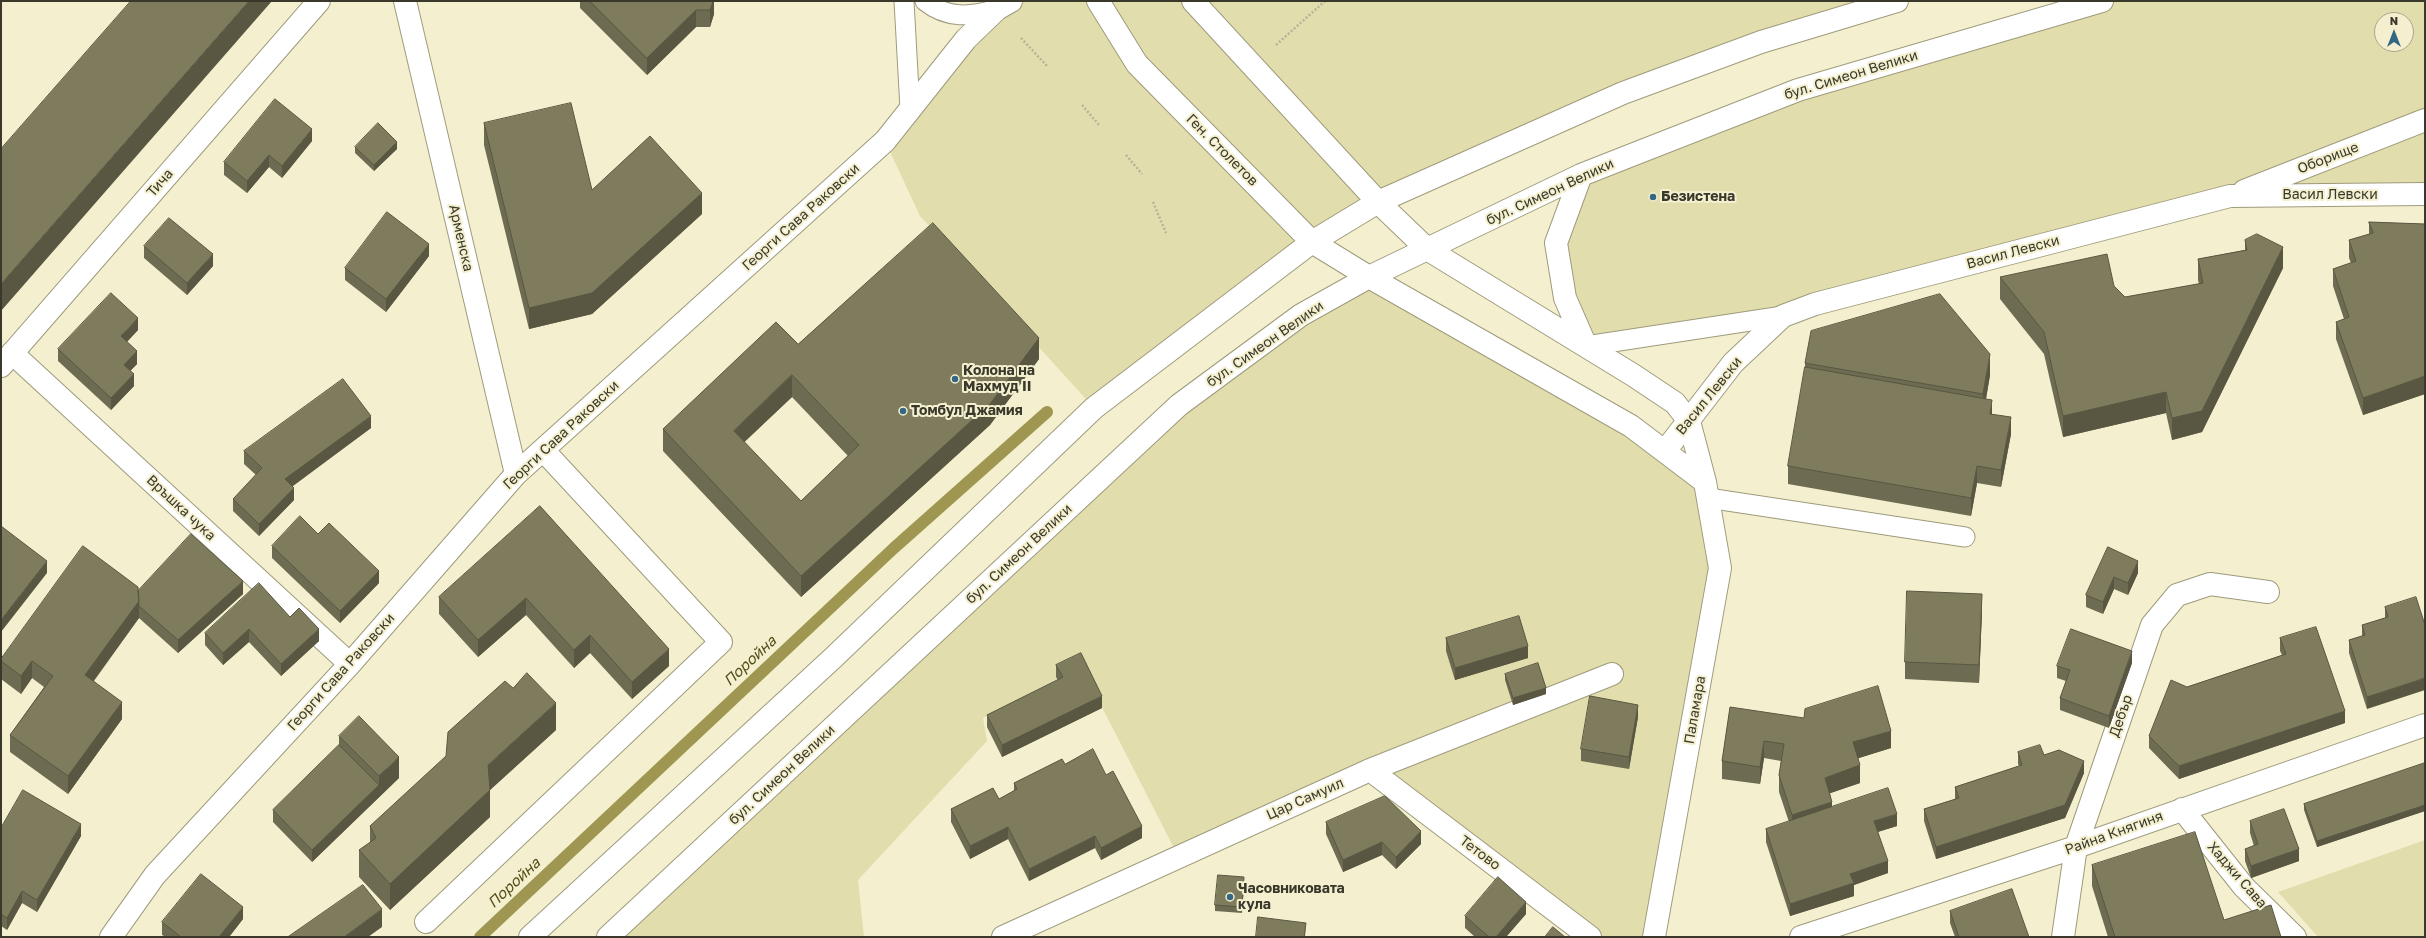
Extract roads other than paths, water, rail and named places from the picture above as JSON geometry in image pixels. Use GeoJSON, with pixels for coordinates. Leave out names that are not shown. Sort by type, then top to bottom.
{"type":"FeatureCollection","features":[{"type":"Feature","properties":{"kind":"street","name":"Тича"},"geometry":{"type":"LineString","coordinates":[[6,360],[319,1]]}},
{"type":"Feature","properties":{"kind":"street","name":"Арменска"},"geometry":{"type":"LineString","coordinates":[[405,1],[516,474]]}},
{"type":"Feature","properties":{"kind":"street","name":"Ген. Столетов"},"geometry":{"type":"LineString","coordinates":[[1098,1],[1137,64],[1312,242],[1369,277],[1631,426],[1665,451],[1707,490]]}},
{"type":"Feature","properties":{"kind":"street"},"geometry":{"type":"LineString","coordinates":[[1193,1],[1378,202],[1427,249],[1586,346],[1675,403],[1689,421]]}},
{"type":"Feature","properties":{"kind":"street"},"geometry":{"type":"LineString","coordinates":[[530,937],[833,658],[1094,408],[1312,242],[1378,202],[1623,93],[1761,42],[1897,1]]}},
{"type":"Feature","properties":{"kind":"street","name":"бул. Симеон Велики"},"geometry":{"type":"LineString","coordinates":[[608,937],[1179,405],[1301,315],[1369,277],[1581,175],[1798,90],[2102,1]]}},
{"type":"Feature","properties":{"kind":"street","name":"Георги Сава Раковски"},"geometry":{"type":"LineString","coordinates":[[111,937],[155,875],[350,664],[516,474],[885,142],[966,39],[1004,5]]}},
{"type":"Feature","properties":{"kind":"street","name":"Оборище"},"geometry":{"type":"LineString","coordinates":[[2230,196],[2425,120]]}},
{"type":"Feature","properties":{"kind":"street"},"geometry":{"type":"LineString","coordinates":[[1581,175],[1556,244],[1565,298],[1586,346]]}},
{"type":"Feature","properties":{"kind":"street","name":"Васил Левски"},"geometry":{"type":"LineString","coordinates":[[1665,451],[1733,363],[1783,316],[1815,304],[2230,196],[2425,194]]}},
{"type":"Feature","properties":{"kind":"street","name":"Връшка чука"},"geometry":{"type":"LineString","coordinates":[[6,360],[350,664]]}},
{"type":"Feature","properties":{"kind":"street","name":"Паламара"},"geometry":{"type":"LineString","coordinates":[[1654,937],[1720,568],[1707,490],[1689,421]]}},
{"type":"Feature","properties":{"kind":"street"},"geometry":{"type":"LineString","coordinates":[[426,922],[721,642],[543,450]]}},
{"type":"Feature","properties":{"kind":"street","name":"Дебър"},"geometry":{"type":"LineString","coordinates":[[2063,937],[2076,848],[2152,625],[2177,596],[2210,584],[2268,592]]}},
{"type":"Feature","properties":{"kind":"street","name":"Цар Самуил"},"geometry":{"type":"LineString","coordinates":[[1003,937],[1370,770],[1612,674]]}},
{"type":"Feature","properties":{"kind":"street","name":"Райна Княгиня"},"geometry":{"type":"LineString","coordinates":[[1801,937],[2076,848],[2182,809],[2425,724]]}},
{"type":"Feature","properties":{"kind":"street","name":"Тетово"},"geometry":{"type":"LineString","coordinates":[[1370,770],[1590,937]]}},
{"type":"Feature","properties":{"kind":"street","name":"Хаджи Сава"},"geometry":{"type":"LineString","coordinates":[[2182,809],[2244,887],[2295,937]]}},
{"type":"Feature","properties":{"kind":"lane"},"geometry":{"type":"LineString","coordinates":[[904,1],[910,109]]}},
{"type":"Feature","properties":{"kind":"lane"},"geometry":{"type":"LineString","coordinates":[[925,1],[932,7],[953,15],[975,16],[1004,5]]}},
{"type":"Feature","properties":{"kind":"lane"},"geometry":{"type":"LineString","coordinates":[[1586,346],[1783,316]]}},
{"type":"Feature","properties":{"kind":"lane"},"geometry":{"type":"LineString","coordinates":[[1707,490],[1965,537]]}},
{"type":"Feature","properties":{"kind":"waterway","name":"Поройна"},"geometry":{"type":"LineString","coordinates":[[480,937],[894,548],[1047,412]]}},
{"type":"Feature","properties":{"kind":"place","name":"Безистена"},"geometry":{"type":"Point","coordinates":[1653,197]}},
{"type":"Feature","properties":{"kind":"place","name":"Колона на Махмуд II"},"geometry":{"type":"Point","coordinates":[955,379]}},
{"type":"Feature","properties":{"kind":"place","name":"Томбул Джамия"},"geometry":{"type":"Point","coordinates":[903,411]}},
{"type":"Feature","properties":{"kind":"place","name":"Часовниковата кула"},"geometry":{"type":"Point","coordinates":[1230,897]}}]}
